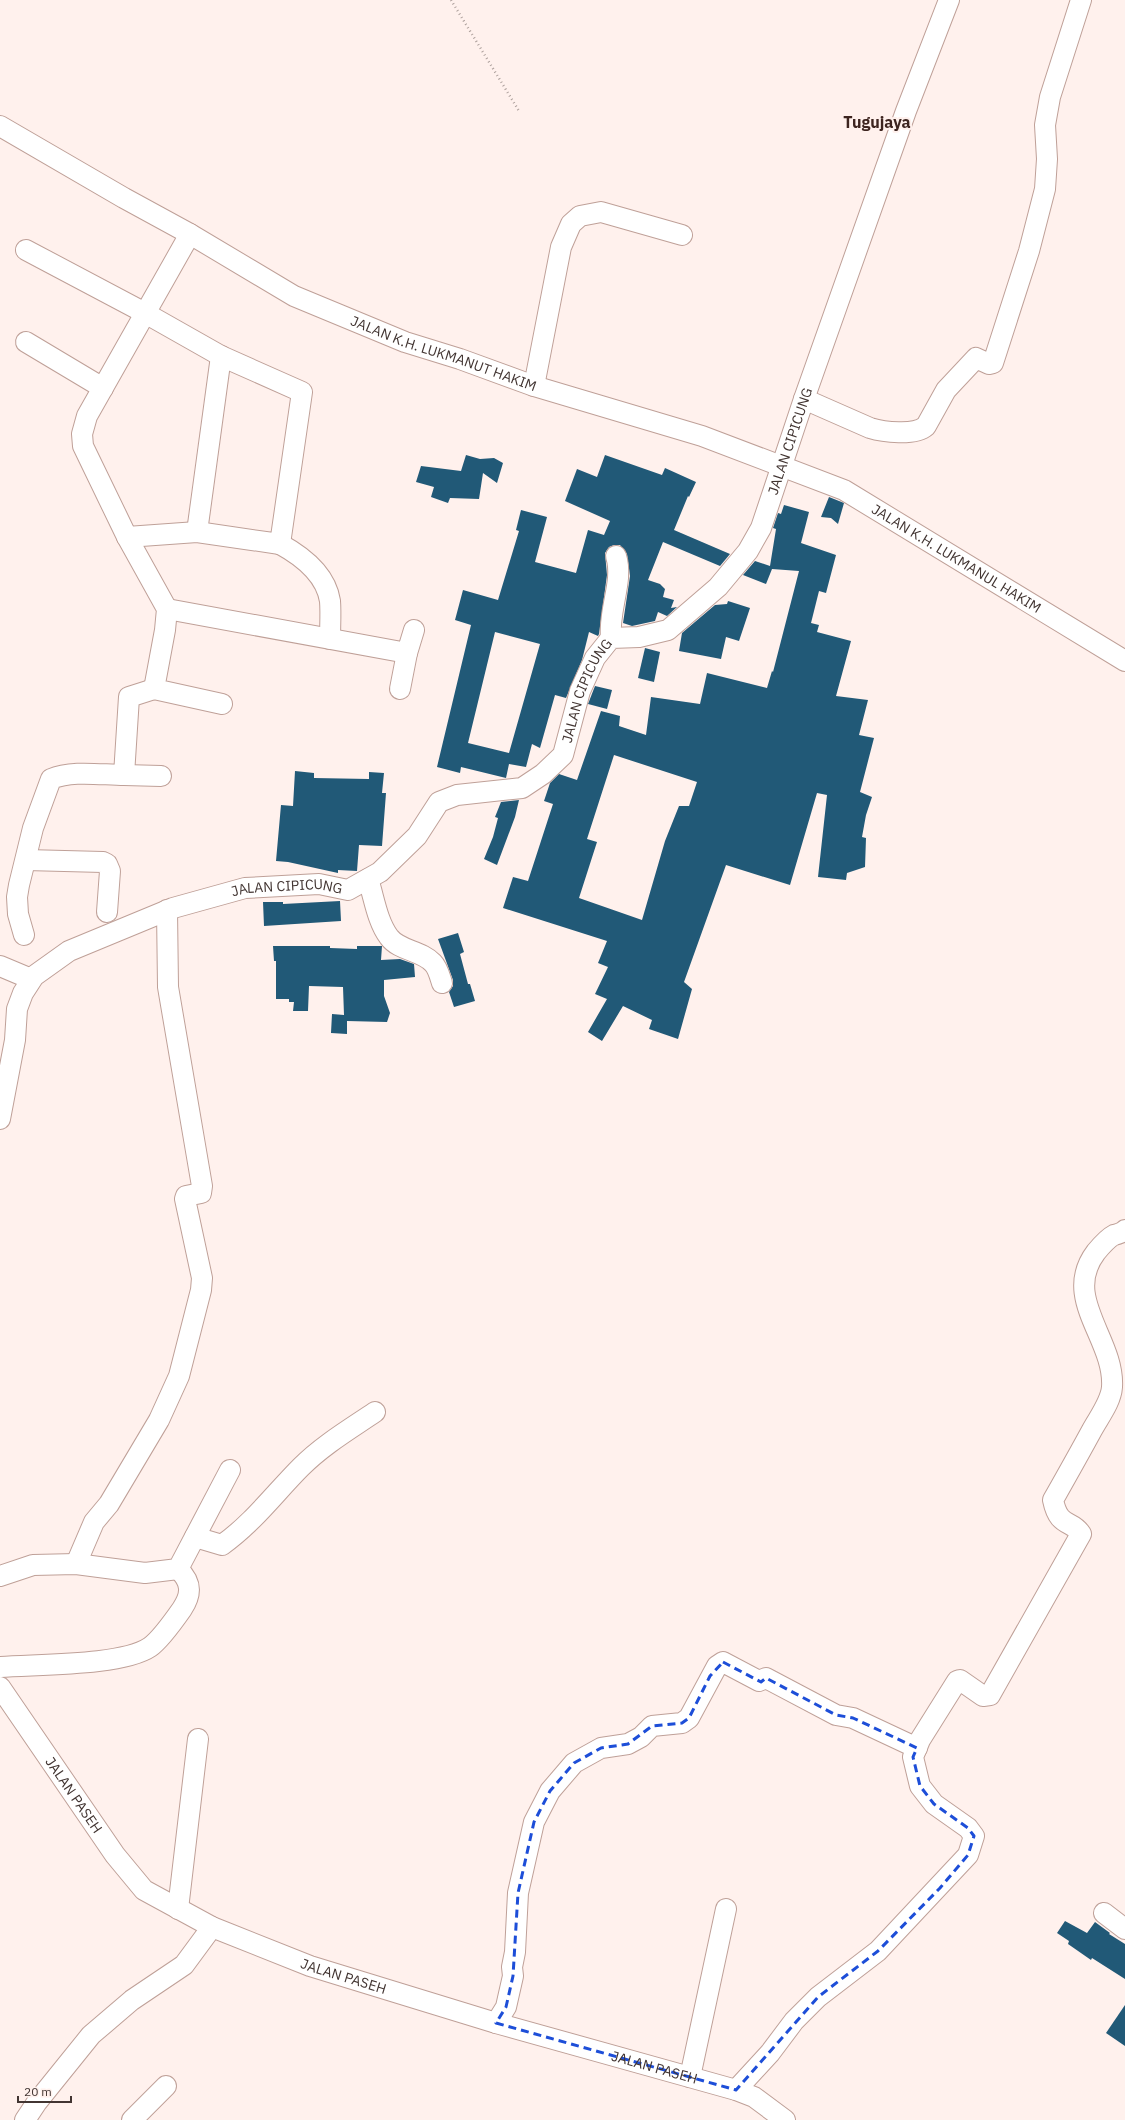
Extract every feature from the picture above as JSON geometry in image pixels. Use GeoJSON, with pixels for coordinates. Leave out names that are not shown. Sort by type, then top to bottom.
{"type":"FeatureCollection","features":[{"type":"Feature","properties":{"kind":"street","name":"JALAN CIPICUNG"},"geometry":{"type":"LineString","coordinates":[[0,1119],[15,1040],[17,1009],[23,993],[38,974],[69,952],[167,910],[245,888],[319,884],[348,890],[368,879],[380,872],[417,836],[440,802],[457,795],[522,788],[543,774],[563,755],[580,691],[595,658],[611,638],[639,637],[668,630],[718,587],[748,551],[761,528],[804,399],[906,111],[949,0]]}},
{"type":"Feature","properties":{"kind":"street"},"geometry":{"type":"LineString","coordinates":[[804,399],[879,431],[914,432],[921,430],[926,426],[946,390],[976,358],[993,363],[1029,251],[1045,189],[1047,159],[1045,125],[1050,97],[1081,0]]}},
{"type":"Feature","properties":{"kind":"street","name":"JALAN K.H. LUKMANUT HAKIM"},"geometry":{"type":"LineString","coordinates":[[0,126],[124,198],[190,234],[294,296],[405,342],[460,359],[534,386],[702,436],[782,467]]}},
{"type":"Feature","properties":{"kind":"street"},"geometry":{"type":"LineString","coordinates":[[534,386],[561,246],[570,224],[580,216],[601,212],[682,234]]}},
{"type":"Feature","properties":{"kind":"street"},"geometry":{"type":"LineString","coordinates":[[154,689],[165,630],[167,609],[126,537],[81,440],[87,416],[190,234]]}},
{"type":"Feature","properties":{"kind":"street"},"geometry":{"type":"LineString","coordinates":[[26,250],[145,313],[221,356],[302,392],[280,544]]}},
{"type":"Feature","properties":{"kind":"street"},"geometry":{"type":"LineString","coordinates":[[26,342],[103,388]]}},
{"type":"Feature","properties":{"kind":"street"},"geometry":{"type":"LineString","coordinates":[[197,532],[221,356]]}},
{"type":"Feature","properties":{"kind":"street","name":"JALAN K.H. LUKMANUL HAKIM"},"geometry":{"type":"LineString","coordinates":[[782,467],[844,490],[1125,661]]}},
{"type":"Feature","properties":{"kind":"street"},"geometry":{"type":"LineString","coordinates":[[126,537],[197,532],[280,544],[299,555],[324,583],[330,601],[330,639]]}},
{"type":"Feature","properties":{"kind":"street"},"geometry":{"type":"LineString","coordinates":[[611,638],[611,610],[619,576],[619,563],[616,556]]}},
{"type":"Feature","properties":{"kind":"street"},"geometry":{"type":"LineString","coordinates":[[167,609],[407,653]]}},
{"type":"Feature","properties":{"kind":"street"},"geometry":{"type":"LineString","coordinates":[[400,689],[407,653],[414,630]]}},
{"type":"Feature","properties":{"kind":"street"},"geometry":{"type":"LineString","coordinates":[[124,775],[129,697],[154,689],[222,704]]}},
{"type":"Feature","properties":{"kind":"street"},"geometry":{"type":"LineString","coordinates":[[24,935],[18,914],[17,898],[33,828],[51,780],[58,776],[69,775],[161,776]]}},
{"type":"Feature","properties":{"kind":"street"},"geometry":{"type":"LineString","coordinates":[[26,860],[103,862],[108,864],[110,871],[107,912]]}},
{"type":"Feature","properties":{"kind":"street"},"geometry":{"type":"LineString","coordinates":[[368,879],[382,923],[389,938],[398,945],[427,958],[434,964],[442,983]]}},
{"type":"Feature","properties":{"kind":"street"},"geometry":{"type":"LineString","coordinates":[[76,1564],[94,1522],[109,1504],[159,1420],[179,1376],[201,1290],[202,1278],[185,1199],[186,1196],[201,1193],[202,1190],[168,987],[167,910]]}},
{"type":"Feature","properties":{"kind":"street"},"geometry":{"type":"LineString","coordinates":[[0,966],[38,974]]}},
{"type":"Feature","properties":{"kind":"street"},"geometry":{"type":"LineString","coordinates":[[736,2090],[770,2053],[794,2022],[818,1997],[878,1950],[940,1888],[968,1855],[974,1836],[968,1828],[934,1804],[920,1786],[913,1757],[938,1711],[957,1681],[960,1680],[983,1696],[990,1695],[1081,1534],[1060,1518],[1055,1511],[1053,1500],[1110,1397],[1111,1366],[1101,1336],[1090,1317],[1085,1300],[1085,1284],[1090,1261],[1097,1251],[1113,1236],[1125,1230]]}},
{"type":"Feature","properties":{"kind":"street"},"geometry":{"type":"LineString","coordinates":[[195,1537],[222,1545],[238,1534],[302,1466],[336,1438],[375,1412]]}},
{"type":"Feature","properties":{"kind":"street"},"geometry":{"type":"LineString","coordinates":[[178,1569],[230,1470]]}},
{"type":"Feature","properties":{"kind":"street"},"geometry":{"type":"LineString","coordinates":[[0,1576],[33,1565],[76,1564],[145,1573],[178,1569]]}},
{"type":"Feature","properties":{"kind":"street"},"geometry":{"type":"LineString","coordinates":[[0,1666],[120,1658],[151,1646],[177,1616],[189,1598],[188,1584],[178,1569]]}},
{"type":"Feature","properties":{"kind":"street"},"geometry":{"type":"LineString","coordinates":[[496,2023],[506,2007],[513,1976],[512,1966],[515,1952],[518,1893],[529,1843],[534,1822],[550,1791],[574,1763],[601,1748],[628,1744],[641,1737],[652,1726],[682,1723],[689,1718],[716,1666],[724,1662],[759,1681],[766,1678],[836,1715],[853,1718],[917,1748]]}},
{"type":"Feature","properties":{"kind":"street","name":"JALAN PASEH"},"geometry":{"type":"LineString","coordinates":[[0,1687],[115,1855],[144,1890],[178,1909],[212,1927],[310,1966],[496,2023],[736,2090],[754,2097],[785,2120]]}},
{"type":"Feature","properties":{"kind":"street"},"geometry":{"type":"LineString","coordinates":[[178,1909],[198,1739]]}},
{"type":"Feature","properties":{"kind":"street"},"geometry":{"type":"LineString","coordinates":[[690,2077],[726,1909]]}},
{"type":"Feature","properties":{"kind":"street"},"geometry":{"type":"LineString","coordinates":[[1104,1914],[1125,1929]]}},
{"type":"Feature","properties":{"kind":"street"},"geometry":{"type":"LineString","coordinates":[[25,2120],[36,2102],[91,2035],[132,2000],[184,1965],[212,1927]]}},
{"type":"Feature","properties":{"kind":"street"},"geometry":{"type":"LineString","coordinates":[[132,2120],[166,2086]]}},
{"type":"Feature","properties":{"kind":"path"},"geometry":{"type":"LineString","coordinates":[[451,0],[519,111]]}},
{"type":"Feature","properties":{"kind":"highlighted area"},"geometry":{"type":"Polygon","coordinates":[[[723,1662],[761,1682],[766,1678],[836,1715],[853,1718],[917,1748],[913,1757],[920,1786],[934,1804],[968,1828],[974,1836],[968,1855],[940,1888],[878,1951],[818,1997],[736,2090],[496,2023],[506,2007],[513,1976],[518,1893],[534,1822],[550,1791],[574,1763],[601,1748],[628,1744],[652,1726],[682,1723],[689,1718],[710,1676],[723,1662]]]}},
{"type":"Feature","properties":{"kind":"building"},"geometry":{"type":"Polygon","coordinates":[[[466,455],[480,459],[494,458],[503,463],[497,483],[483,473],[479,499],[450,498],[448,503],[431,497],[434,487],[416,482],[421,466],[461,471],[466,455]]]}},
{"type":"Feature","properties":{"kind":"building"},"geometry":{"type":"Polygon","coordinates":[[[605,455],[662,475],[665,468],[696,482],[689,497],[688,496],[674,530],[730,554],[720,566],[663,542],[648,580],[660,584],[665,589],[663,597],[674,600],[671,608],[677,607],[667,616],[658,612],[655,621],[632,626],[623,623],[630,576],[627,554],[620,545],[609,547],[605,553],[607,575],[599,634],[598,636],[589,632],[582,660],[566,698],[555,695],[540,748],[532,744],[526,767],[509,764],[506,778],[461,767],[460,773],[437,767],[471,625],[455,620],[463,590],[498,600],[519,531],[516,530],[521,510],[547,517],[535,562],[576,573],[588,530],[604,535],[610,521],[565,501],[577,469],[597,477],[605,455]],[[495,632],[468,743],[509,753],[540,644],[495,632]]]}},
{"type":"Feature","properties":{"kind":"building"},"geometry":{"type":"Polygon","coordinates":[[[829,497],[844,503],[838,524],[831,518],[821,517],[829,497]]]}},
{"type":"Feature","properties":{"kind":"building"},"geometry":{"type":"Polygon","coordinates":[[[784,505],[809,512],[801,543],[836,555],[826,593],[819,591],[811,623],[819,625],[817,632],[851,641],[836,696],[868,700],[859,735],[874,738],[860,792],[872,797],[866,815],[862,837],[866,838],[865,867],[847,873],[846,880],[818,877],[827,795],[817,793],[790,885],[726,865],[684,982],[692,989],[678,1039],[649,1029],[652,1020],[623,1006],[602,1041],[588,1032],[607,999],[595,994],[608,967],[598,963],[607,941],[503,908],[513,877],[528,881],[553,804],[544,801],[550,783],[559,774],[577,780],[601,711],[620,716],[619,726],[646,735],[651,697],[700,704],[707,673],[767,688],[772,671],[773,672],[799,571],[772,569],[766,584],[743,575],[755,561],[770,566],[776,529],[773,528],[778,513],[781,514],[784,505]],[[614,755],[587,839],[597,842],[579,898],[642,920],[665,841],[679,806],[689,806],[697,782],[614,755]]]}},
{"type":"Feature","properties":{"kind":"building"},"geometry":{"type":"Polygon","coordinates":[[[728,601],[750,608],[739,641],[726,637],[721,659],[679,651],[682,633],[715,605],[727,604],[728,601]]]}},
{"type":"Feature","properties":{"kind":"building"},"geometry":{"type":"Polygon","coordinates":[[[645,648],[660,652],[654,682],[638,678],[645,648]]]}},
{"type":"Feature","properties":{"kind":"building"},"geometry":{"type":"Polygon","coordinates":[[[595,686],[612,690],[607,709],[588,704],[595,686]]]}},
{"type":"Feature","properties":{"kind":"building"},"geometry":{"type":"Polygon","coordinates":[[[295,771],[314,773],[314,778],[369,779],[369,772],[384,773],[382,793],[386,793],[382,846],[359,845],[357,871],[338,870],[338,873],[288,862],[276,861],[281,805],[293,806],[295,771]]]}},
{"type":"Feature","properties":{"kind":"building"},"geometry":{"type":"Polygon","coordinates":[[[519,800],[515,817],[497,865],[484,859],[493,837],[498,818],[495,817],[501,802],[519,800]]]}},
{"type":"Feature","properties":{"kind":"building"},"geometry":{"type":"Polygon","coordinates":[[[340,901],[341,921],[264,926],[263,902],[283,902],[283,904],[340,901]]]}},
{"type":"Feature","properties":{"kind":"building"},"geometry":{"type":"Polygon","coordinates":[[[458,933],[464,952],[460,954],[468,984],[470,984],[475,1001],[454,1007],[449,992],[453,986],[453,980],[438,939],[458,933]]]}},
{"type":"Feature","properties":{"kind":"building"},"geometry":{"type":"Polygon","coordinates":[[[273,946],[330,946],[330,948],[357,949],[357,946],[382,946],[381,960],[400,959],[414,964],[415,977],[384,980],[384,996],[390,1013],[387,1022],[347,1021],[347,1034],[331,1033],[332,1014],[344,1015],[343,987],[309,986],[308,1011],[293,1011],[294,1002],[289,1002],[289,999],[276,999],[276,961],[274,961],[273,946]]]}},
{"type":"Feature","properties":{"kind":"building"},"geometry":{"type":"Polygon","coordinates":[[[1065,1921],[1087,1933],[1095,1922],[1110,1933],[1109,1934],[1125,1944],[1125,1979],[1092,1958],[1091,1960],[1068,1944],[1069,1941],[1057,1933],[1065,1921]]]}},
{"type":"Feature","properties":{"kind":"building"},"geometry":{"type":"Polygon","coordinates":[[[1125,2005],[1125,2046],[1106,2033],[1125,2005]]]}},
{"type":"Feature","properties":{"kind":"district","name":"Tugujaya"},"geometry":{"type":"Point","coordinates":[877,122]}}]}
